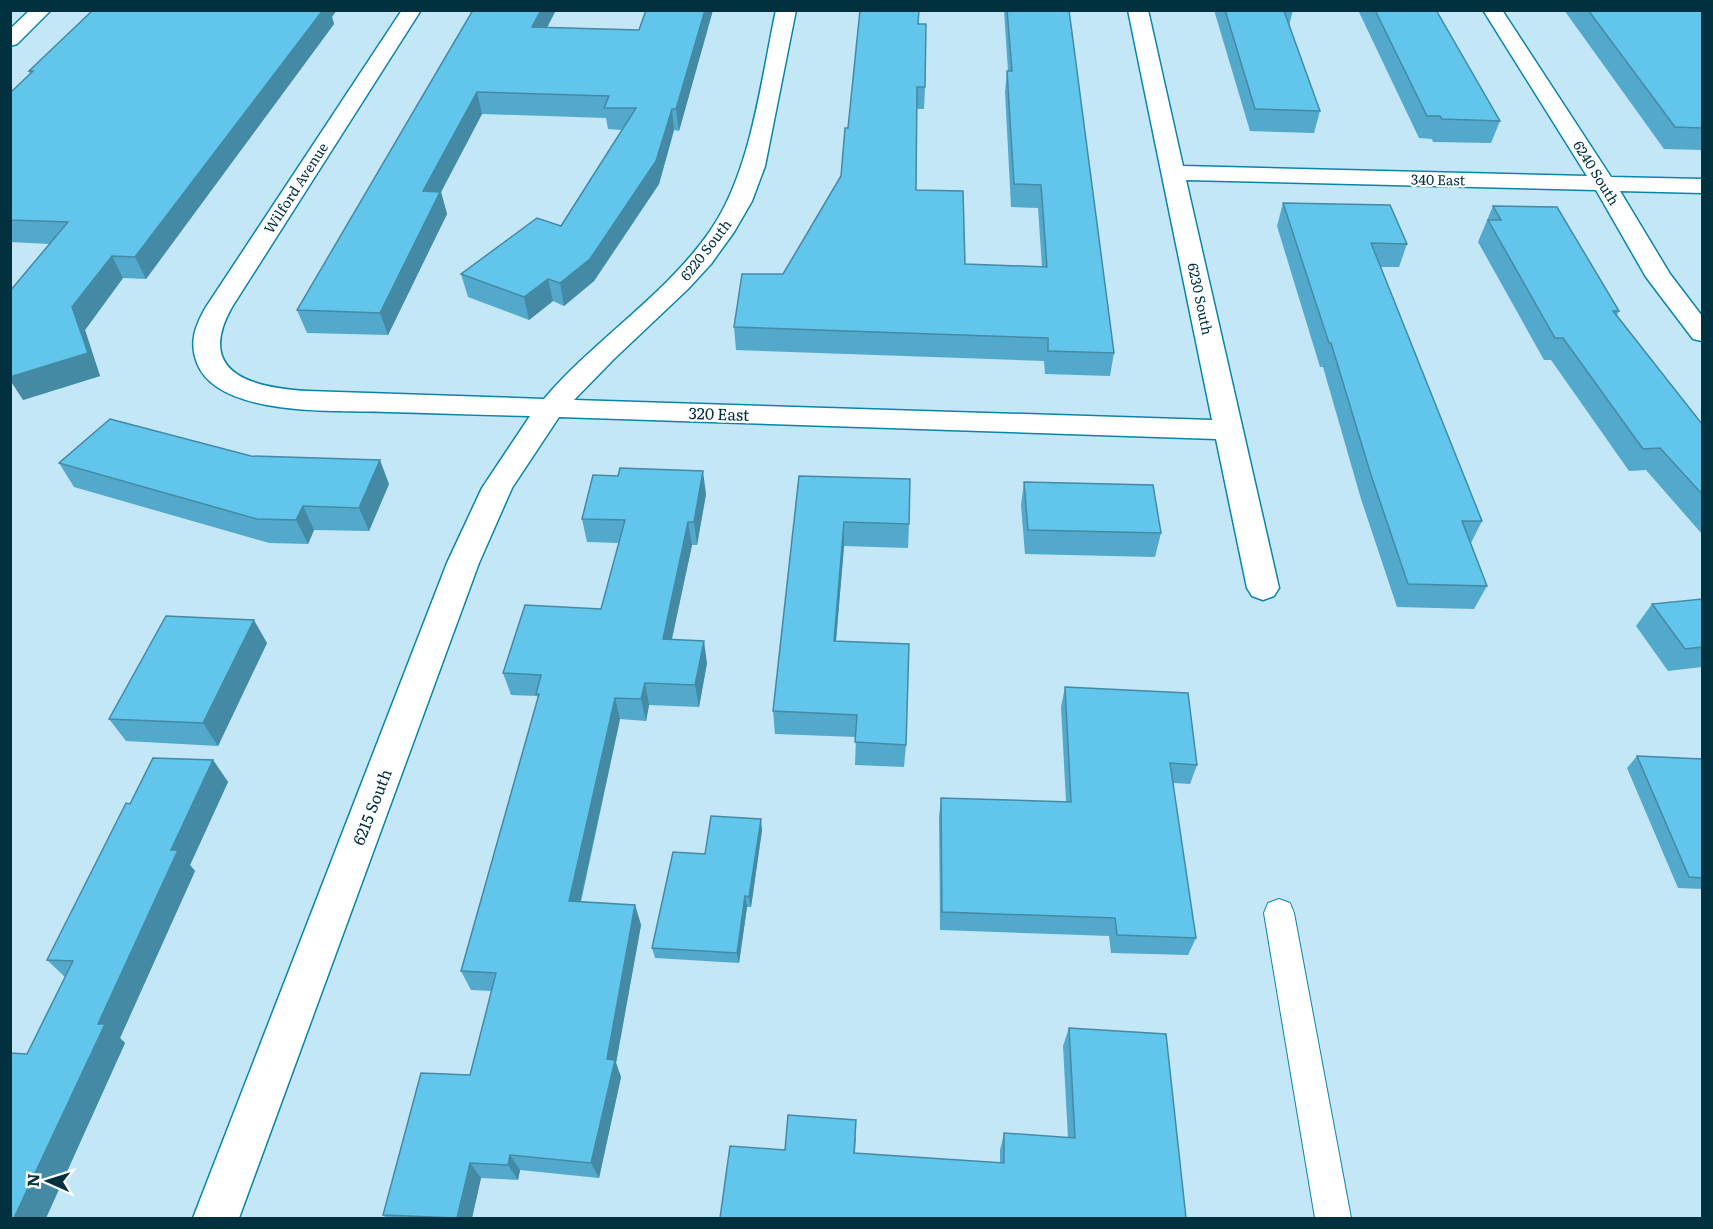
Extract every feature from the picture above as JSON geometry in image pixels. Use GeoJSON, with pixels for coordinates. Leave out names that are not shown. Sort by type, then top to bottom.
{"type":"FeatureCollection","features":[{"type":"Feature","properties":{"kind":"street"},"geometry":{"type":"LineString","coordinates":[[10,39],[42,10]]}},
{"type":"Feature","properties":{"kind":"street","name":"Wilford Avenue"},"geometry":{"type":"LineString","coordinates":[[217,373],[207,351],[207,331],[219,306],[412,10]]}},
{"type":"Feature","properties":{"kind":"street","name":"6220 South"},"geometry":{"type":"LineString","coordinates":[[553,408],[578,379],[674,290],[727,228],[746,190],[754,166],[786,10]]}},
{"type":"Feature","properties":{"kind":"street","name":"6230 South"},"geometry":{"type":"LineString","coordinates":[[1138,10],[1263,588]]}},
{"type":"Feature","properties":{"kind":"street","name":"6240 South"},"geometry":{"type":"LineString","coordinates":[[1492,10],[1604,184],[1659,277],[1702,333]]}},
{"type":"Feature","properties":{"kind":"street","name":"340 East"},"geometry":{"type":"LineString","coordinates":[[1174,173],[1702,186]]}},
{"type":"Feature","properties":{"kind":"street","name":"320 East"},"geometry":{"type":"LineString","coordinates":[[217,373],[232,384],[252,393],[279,398],[1228,430]]}},
{"type":"Feature","properties":{"kind":"street","name":"6215 South"},"geometry":{"type":"LineString","coordinates":[[216,1218],[463,563],[497,488],[527,440],[553,408]]}},
{"type":"Feature","properties":{"kind":"lane"},"geometry":{"type":"LineString","coordinates":[[1279,913],[1333,1218]]}},
{"type":"Feature","properties":{"kind":"building"},"geometry":{"type":"Polygon","coordinates":[[[93,10],[323,10],[135,257],[112,256],[72,307],[88,353],[10,377],[10,291],[68,222],[10,220],[10,93],[33,71],[29,71],[93,10]]]}},
{"type":"Feature","properties":{"kind":"building"},"geometry":{"type":"Polygon","coordinates":[[[473,10],[541,10],[532,27],[639,30],[646,10],[705,10],[676,109],[672,109],[656,161],[590,259],[560,283],[548,279],[524,297],[461,274],[537,218],[561,226],[636,108],[604,108],[609,96],[477,92],[423,191],[440,192],[380,313],[297,310],[473,10]]]}},
{"type":"Feature","properties":{"kind":"building"},"geometry":{"type":"Polygon","coordinates":[[[860,10],[919,10],[918,24],[926,24],[925,87],[917,87],[916,190],[963,191],[965,264],[1047,267],[1041,185],[1014,184],[1007,71],[1012,71],[1007,10],[1069,10],[1114,353],[1048,351],[1048,338],[734,327],[742,274],[783,274],[841,176],[860,10]]]}},
{"type":"Feature","properties":{"kind":"building"},"geometry":{"type":"Polygon","coordinates":[[[1225,10],[1293,10],[1284,11],[1320,111],[1255,109],[1225,10]]]}},
{"type":"Feature","properties":{"kind":"building"},"geometry":{"type":"Polygon","coordinates":[[[1375,10],[1436,10],[1500,121],[1442,119],[1440,116],[1427,116],[1375,10]]]}},
{"type":"Feature","properties":{"kind":"building"},"geometry":{"type":"Polygon","coordinates":[[[1588,10],[1702,10],[1702,128],[1675,127],[1588,10]]]}},
{"type":"Feature","properties":{"kind":"building"},"geometry":{"type":"Polygon","coordinates":[[[1283,203],[1390,205],[1407,244],[1371,243],[1482,521],[1462,521],[1487,586],[1408,584],[1371,475],[1331,343],[1329,343],[1283,203]]]}},
{"type":"Feature","properties":{"kind":"building"},"geometry":{"type":"Polygon","coordinates":[[[1493,206],[1557,207],[1619,311],[1613,311],[1702,424],[1702,494],[1660,448],[1643,449],[1563,338],[1555,338],[1488,220],[1501,220],[1493,206]]]}},
{"type":"Feature","properties":{"kind":"building"},"geometry":{"type":"Polygon","coordinates":[[[110,419],[251,456],[380,460],[359,508],[303,506],[296,520],[257,519],[59,463],[110,419]]]}},
{"type":"Feature","properties":{"kind":"building"},"geometry":{"type":"Polygon","coordinates":[[[620,468],[703,471],[694,522],[688,522],[663,639],[704,641],[695,685],[645,683],[641,699],[615,698],[569,901],[635,905],[607,1059],[615,1060],[591,1163],[510,1155],[508,1165],[470,1163],[457,1218],[383,1215],[421,1073],[470,1075],[496,973],[461,971],[539,694],[536,694],[541,675],[503,673],[525,605],[601,609],[625,520],[582,519],[593,475],[618,476],[620,468]]]}},
{"type":"Feature","properties":{"kind":"building"},"geometry":{"type":"Polygon","coordinates":[[[799,476],[910,479],[909,524],[844,522],[834,641],[909,644],[906,745],[855,742],[857,715],[773,711],[799,476]]]}},
{"type":"Feature","properties":{"kind":"building"},"geometry":{"type":"Polygon","coordinates":[[[1024,482],[1153,485],[1161,533],[1028,530],[1024,482]]]}},
{"type":"Feature","properties":{"kind":"building"},"geometry":{"type":"Polygon","coordinates":[[[1702,599],[1702,647],[1685,649],[1652,604],[1702,599]]]}},
{"type":"Feature","properties":{"kind":"building"},"geometry":{"type":"Polygon","coordinates":[[[166,616],[254,620],[203,723],[109,719],[166,616]]]}},
{"type":"Feature","properties":{"kind":"building"},"geometry":{"type":"Polygon","coordinates":[[[1065,687],[1188,693],[1197,765],[1170,763],[1196,938],[1117,935],[1115,918],[942,912],[941,798],[1071,802],[1065,687]]]}},
{"type":"Feature","properties":{"kind":"building"},"geometry":{"type":"Polygon","coordinates":[[[1637,756],[1702,759],[1702,878],[1689,877],[1637,756]]]}},
{"type":"Feature","properties":{"kind":"building"},"geometry":{"type":"Polygon","coordinates":[[[153,758],[213,760],[171,850],[178,850],[98,1024],[105,1024],[14,1218],[10,1218],[10,1053],[27,1054],[73,961],[47,960],[126,803],[130,804],[153,758]]]}},
{"type":"Feature","properties":{"kind":"building"},"geometry":{"type":"Polygon","coordinates":[[[711,816],[761,819],[749,897],[745,896],[737,953],[652,948],[673,852],[705,854],[711,816]]]}},
{"type":"Feature","properties":{"kind":"building"},"geometry":{"type":"Polygon","coordinates":[[[1069,1028],[1166,1034],[1186,1218],[720,1218],[730,1146],[785,1150],[788,1115],[856,1120],[854,1153],[1004,1163],[1004,1133],[1075,1138],[1069,1028]]]}}]}
